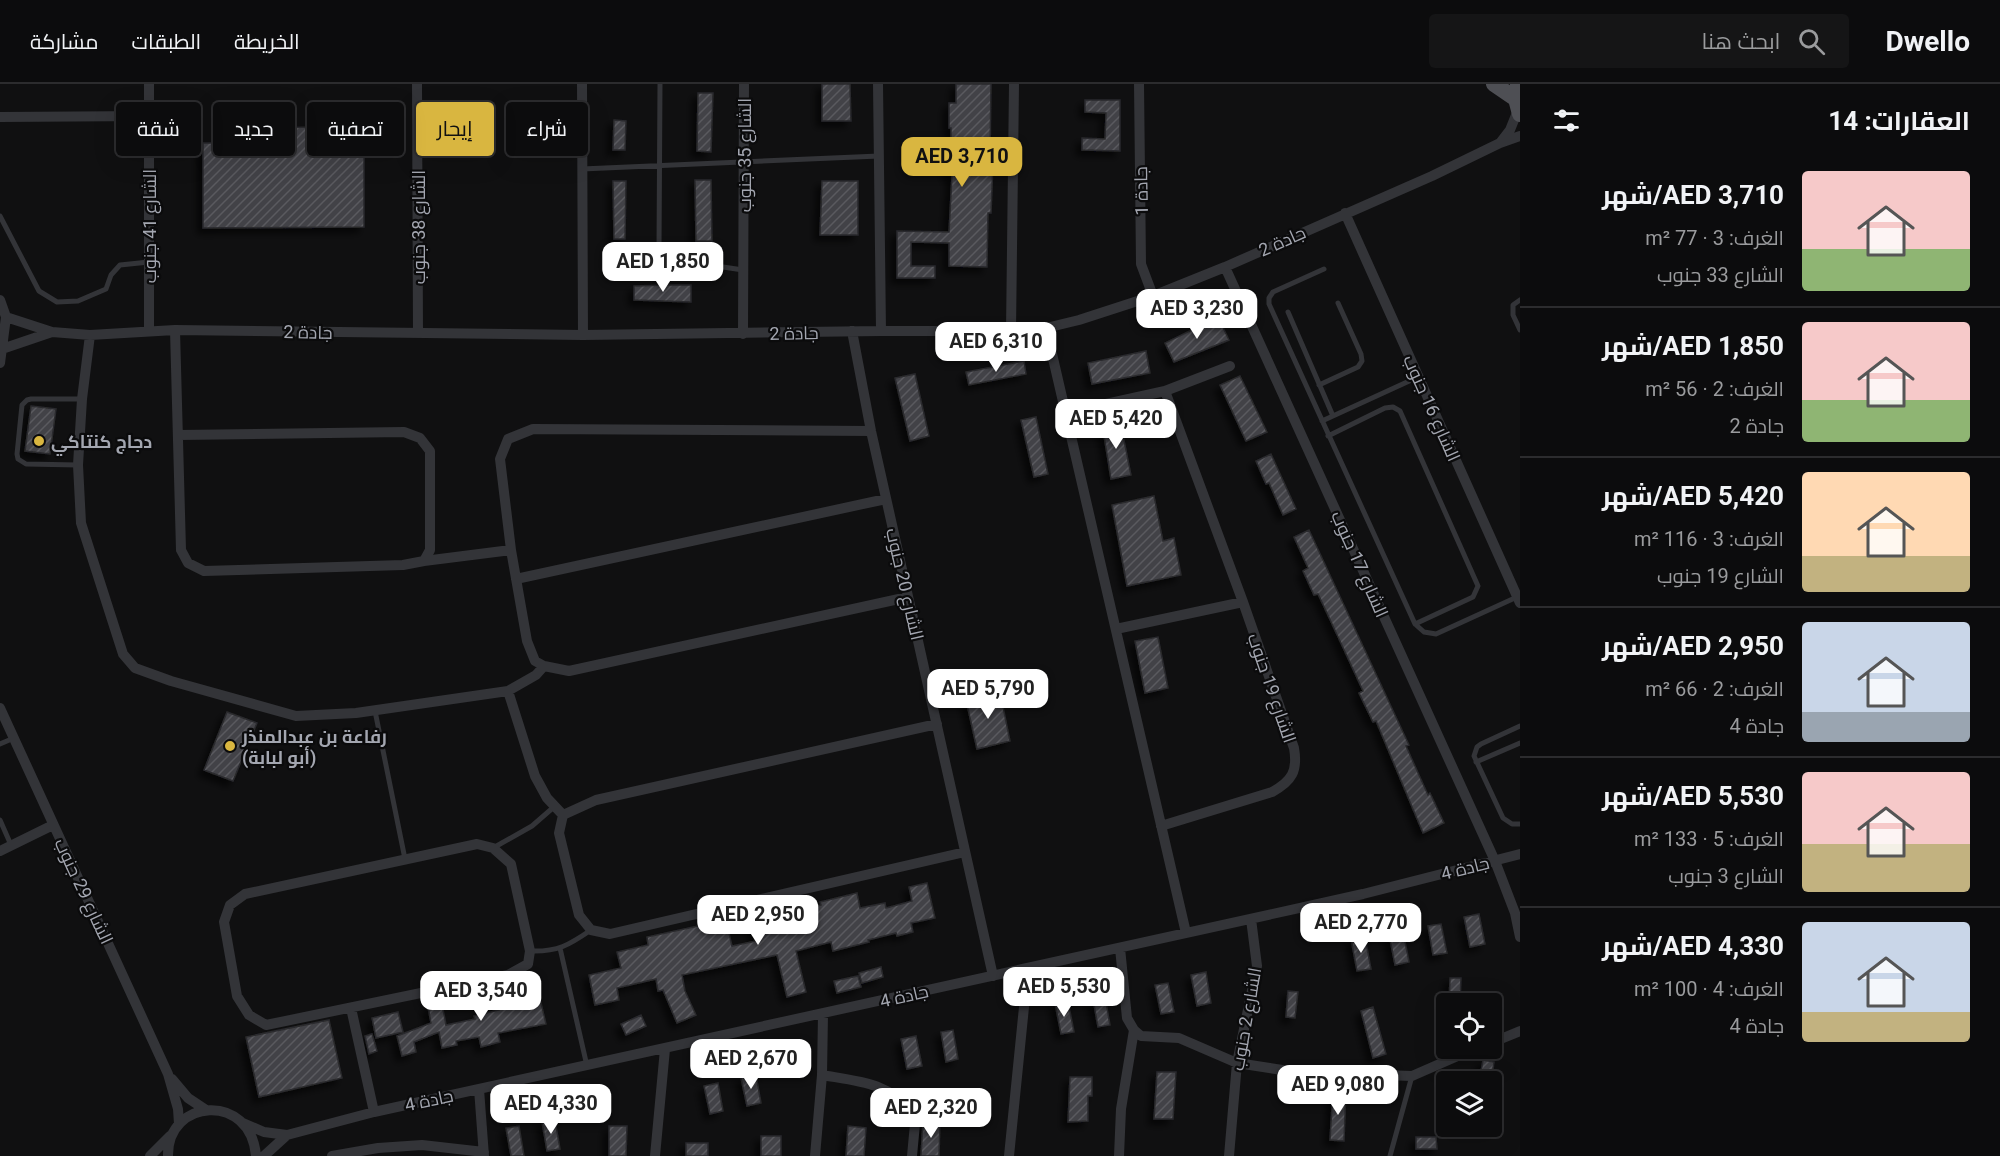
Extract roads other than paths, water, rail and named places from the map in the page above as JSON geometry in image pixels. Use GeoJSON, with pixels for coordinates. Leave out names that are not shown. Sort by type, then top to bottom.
{"type":"FeatureCollection","features":[{"type":"Feature","properties":{"kind":"main road"},"geometry":{"type":"LineString","coordinates":[[1494,84],[1518,102]]}},
{"type":"Feature","properties":{"kind":"street","name":"الشارع 41 جنوب"},"geometry":{"type":"LineString","coordinates":[[149,84],[149,102]]}},
{"type":"Feature","properties":{"kind":"street","name":"الشارع 38 جنوب"},"geometry":{"type":"LineString","coordinates":[[417,84],[418,333]]}},
{"type":"Feature","properties":{"kind":"street"},"geometry":{"type":"LineString","coordinates":[[582,84],[583,335]]}},
{"type":"Feature","properties":{"kind":"street","name":"الشارع 35 جنوب"},"geometry":{"type":"LineString","coordinates":[[743,334],[744,84]]}},
{"type":"Feature","properties":{"kind":"street"},"geometry":{"type":"LineString","coordinates":[[878,84],[881,331]]}},
{"type":"Feature","properties":{"kind":"street"},"geometry":{"type":"LineString","coordinates":[[1011,331],[1014,84]]}},
{"type":"Feature","properties":{"kind":"street","name":"جادة 1"},"geometry":{"type":"LineString","coordinates":[[1139,84],[1141,264],[1153,296]]}},
{"type":"Feature","properties":{"kind":"street"},"geometry":{"type":"LineString","coordinates":[[1500,143],[1510,130],[1518,102]]}},
{"type":"Feature","properties":{"kind":"street"},"geometry":{"type":"LineString","coordinates":[[0,117],[116,116]]}},
{"type":"Feature","properties":{"kind":"street","name":"جادة 2"},"geometry":{"type":"LineString","coordinates":[[6,317],[52,332],[90,335],[175,330],[583,335],[1011,331],[1046,328],[1153,296],[1226,267],[1520,136]]}},
{"type":"Feature","properties":{"kind":"street","name":"الشارع 41 جنوب"},"geometry":{"type":"LineString","coordinates":[[148,332],[149,156]]}},
{"type":"Feature","properties":{"kind":"street","name":"الشارع 16 جنوب"},"geometry":{"type":"LineString","coordinates":[[1345,213],[1519,600]]}},
{"type":"Feature","properties":{"kind":"street","name":"الشارع 17 جنوب"},"geometry":{"type":"LineString","coordinates":[[1226,267],[1495,861],[1515,913],[1520,937]]}},
{"type":"Feature","properties":{"kind":"street"},"geometry":{"type":"LineString","coordinates":[[0,300],[6,317],[0,363]]}},
{"type":"Feature","properties":{"kind":"street"},"geometry":{"type":"LineString","coordinates":[[1046,328],[1186,933]]}},
{"type":"Feature","properties":{"kind":"street"},"geometry":{"type":"LineString","coordinates":[[175,330],[181,550],[188,563],[204,571],[404,565],[511,550]]}},
{"type":"Feature","properties":{"kind":"street","name":"الشارع 20 جنوب"},"geometry":{"type":"LineString","coordinates":[[852,331],[871,431],[993,976]]}},
{"type":"Feature","properties":{"kind":"street","name":"جادة 2"},"geometry":{"type":"LineString","coordinates":[[2,349],[52,332]]}},
{"type":"Feature","properties":{"kind":"street"},"geometry":{"type":"LineString","coordinates":[[90,335],[82,399],[78,465],[81,523],[123,654],[135,668],[171,681],[296,716],[375,711],[508,691],[536,675],[544,666]]}},
{"type":"Feature","properties":{"kind":"street"},"geometry":{"type":"LineString","coordinates":[[1065,413],[1164,390],[1230,366]]}},
{"type":"Feature","properties":{"kind":"street","name":"الشارع 19 جنوب"},"geometry":{"type":"LineString","coordinates":[[1161,826],[1272,792],[1284,785],[1293,775],[1296,761],[1294,748],[1243,602],[1164,390]]}},
{"type":"Feature","properties":{"kind":"street"},"geometry":{"type":"LineString","coordinates":[[871,431],[533,429],[508,439],[500,459],[511,550],[527,641],[535,661],[544,666],[569,670],[908,597]]}},
{"type":"Feature","properties":{"kind":"street"},"geometry":{"type":"LineString","coordinates":[[179,435],[404,432],[420,438],[430,451],[430,550],[424,561]]}},
{"type":"Feature","properties":{"kind":"street"},"geometry":{"type":"LineString","coordinates":[[516,579],[886,499]]}},
{"type":"Feature","properties":{"kind":"street"},"geometry":{"type":"LineString","coordinates":[[1116,629],[1243,602]]}},
{"type":"Feature","properties":{"kind":"street"},"geometry":{"type":"LineString","coordinates":[[508,691],[535,776],[547,798],[563,815]]}},
{"type":"Feature","properties":{"kind":"street","name":"الشارع 29 جنوب"},"geometry":{"type":"LineString","coordinates":[[0,708],[168,1074],[178,1109],[179,1124]]}},
{"type":"Feature","properties":{"kind":"street"},"geometry":{"type":"LineString","coordinates":[[563,815],[596,800],[936,724]]}},
{"type":"Feature","properties":{"kind":"street"},"geometry":{"type":"LineString","coordinates":[[563,815],[559,833],[579,915],[591,930],[610,934],[965,852]]}},
{"type":"Feature","properties":{"kind":"street"},"geometry":{"type":"LineString","coordinates":[[0,850],[53,825]]}},
{"type":"Feature","properties":{"kind":"street"},"geometry":{"type":"LineString","coordinates":[[477,844],[493,848],[511,864],[530,951],[528,964],[507,975],[266,1025],[249,1015],[237,996],[224,922],[230,905],[245,894],[405,859],[477,844]]}},
{"type":"Feature","properties":{"kind":"street","name":"جادة 4"},"geometry":{"type":"LineString","coordinates":[[206,1110],[226,1113],[264,1132],[287,1135],[374,1112],[1251,919],[1520,854]]}},
{"type":"Feature","properties":{"kind":"street","name":"الشارع 2 جنوب"},"geometry":{"type":"LineString","coordinates":[[1229,1156],[1237,1063],[1257,966],[1251,919]]}},
{"type":"Feature","properties":{"kind":"street"},"geometry":{"type":"LineString","coordinates":[[1120,948],[1127,1018],[1134,1030],[1142,1036],[1179,1038],[1237,1063],[1295,1071],[1412,1076],[1451,1059]]}},
{"type":"Feature","properties":{"kind":"street"},"geometry":{"type":"LineString","coordinates":[[1009,1156],[1024,1007],[1020,970]]}},
{"type":"Feature","properties":{"kind":"street"},"geometry":{"type":"LineString","coordinates":[[351,1008],[374,1112]]}},
{"type":"Feature","properties":{"kind":"street"},"geometry":{"type":"LineString","coordinates":[[815,1156],[822,1075],[823,1014]]}},
{"type":"Feature","properties":{"kind":"street"},"geometry":{"type":"LineString","coordinates":[[1119,1156],[1121,1109],[1134,1030]]}},
{"type":"Feature","properties":{"kind":"street"},"geometry":{"type":"LineString","coordinates":[[1502,1038],[1520,1031]]}},
{"type":"Feature","properties":{"kind":"street"},"geometry":{"type":"LineString","coordinates":[[655,1156],[665,1049]]}},
{"type":"Feature","properties":{"kind":"street","name":"الشارع 29 جنوب"},"geometry":{"type":"LineString","coordinates":[[168,1074],[188,1098],[206,1110]]}},
{"type":"Feature","properties":{"kind":"street"},"geometry":{"type":"LineString","coordinates":[[822,1075],[875,1084],[902,1100],[915,1113],[912,1156]]}},
{"type":"Feature","properties":{"kind":"street"},"geometry":{"type":"LineString","coordinates":[[332,1156],[378,1148],[422,1145],[484,1154],[479,1089]]}},
{"type":"Feature","properties":{"kind":"street"},"geometry":{"type":"LineString","coordinates":[[150,1156],[191,1114],[206,1110]]}},
{"type":"Feature","properties":{"kind":"street"},"geometry":{"type":"LineString","coordinates":[[243,1123],[255,1144],[256,1156]]}},
{"type":"Feature","properties":{"kind":"street"},"geometry":{"type":"LineString","coordinates":[[168,1156],[172,1133]]}},
{"type":"Feature","properties":{"kind":"street","name":"جادة 4"},"geometry":{"type":"LineString","coordinates":[[264,1156],[287,1135]]}},
{"type":"Feature","properties":{"kind":"lane"},"geometry":{"type":"LineString","coordinates":[[660,84],[659,248],[670,259],[743,270]]}},
{"type":"Feature","properties":{"kind":"lane"},"geometry":{"type":"LineString","coordinates":[[582,169],[879,156]]}},
{"type":"Feature","properties":{"kind":"lane"},"geometry":{"type":"LineString","coordinates":[[0,216],[39,291],[57,302],[78,301],[106,289],[111,275],[120,265],[149,262]]}},
{"type":"Feature","properties":{"kind":"lane"},"geometry":{"type":"LineString","coordinates":[[1324,269],[1273,292],[1269,301],[1328,436],[1415,624],[1424,632],[1436,634],[1519,600]]}},
{"type":"Feature","properties":{"kind":"lane"},"geometry":{"type":"LineString","coordinates":[[1520,300],[1513,305],[1512,310],[1520,330]]}},
{"type":"Feature","properties":{"kind":"lane"},"geometry":{"type":"LineString","coordinates":[[1319,384],[1358,367],[1362,361],[1338,303]]}},
{"type":"Feature","properties":{"kind":"lane"},"geometry":{"type":"LineString","coordinates":[[1288,312],[1334,416]]}},
{"type":"Feature","properties":{"kind":"lane"},"geometry":{"type":"LineString","coordinates":[[1322,421],[1418,377]]}},
{"type":"Feature","properties":{"kind":"lane"},"geometry":{"type":"LineString","coordinates":[[78,465],[26,464],[18,459],[17,454],[24,402],[31,399],[82,399]]}},
{"type":"Feature","properties":{"kind":"lane"},"geometry":{"type":"LineString","coordinates":[[1328,436],[1385,408],[1393,407],[1400,411],[1478,586],[1473,597],[1415,624]]}},
{"type":"Feature","properties":{"kind":"lane"},"geometry":{"type":"LineString","coordinates":[[375,711],[405,859]]}},
{"type":"Feature","properties":{"kind":"lane"},"geometry":{"type":"LineString","coordinates":[[1520,726],[1481,744],[1475,752],[1476,762],[1503,818],[1512,824],[1520,824]]}},
{"type":"Feature","properties":{"kind":"lane"},"geometry":{"type":"LineString","coordinates":[[0,744],[14,738]]}},
{"type":"Feature","properties":{"kind":"lane"},"geometry":{"type":"LineString","coordinates":[[1476,762],[1520,743]]}},
{"type":"Feature","properties":{"kind":"lane"},"geometry":{"type":"LineString","coordinates":[[493,848],[532,826],[555,806]]}},
{"type":"Feature","properties":{"kind":"lane"},"geometry":{"type":"LineString","coordinates":[[0,820],[11,845]]}},
{"type":"Feature","properties":{"kind":"lane"},"geometry":{"type":"LineString","coordinates":[[530,951],[548,951],[567,946],[591,930]]}},
{"type":"Feature","properties":{"kind":"lane"},"geometry":{"type":"LineString","coordinates":[[560,948],[587,1066]]}},
{"type":"Feature","properties":{"kind":"lane"},"geometry":{"type":"LineString","coordinates":[[1390,1156],[1412,1076]]}},
{"type":"Feature","properties":{"kind":"place","name":"دجاج كنتاكي"},"geometry":{"type":"Point","coordinates":[39,441]}},
{"type":"Feature","properties":{"kind":"place","name":"رفاعة بن عبدالمنذر (أبو لبابة)"},"geometry":{"type":"Point","coordinates":[230,746]}}]}
